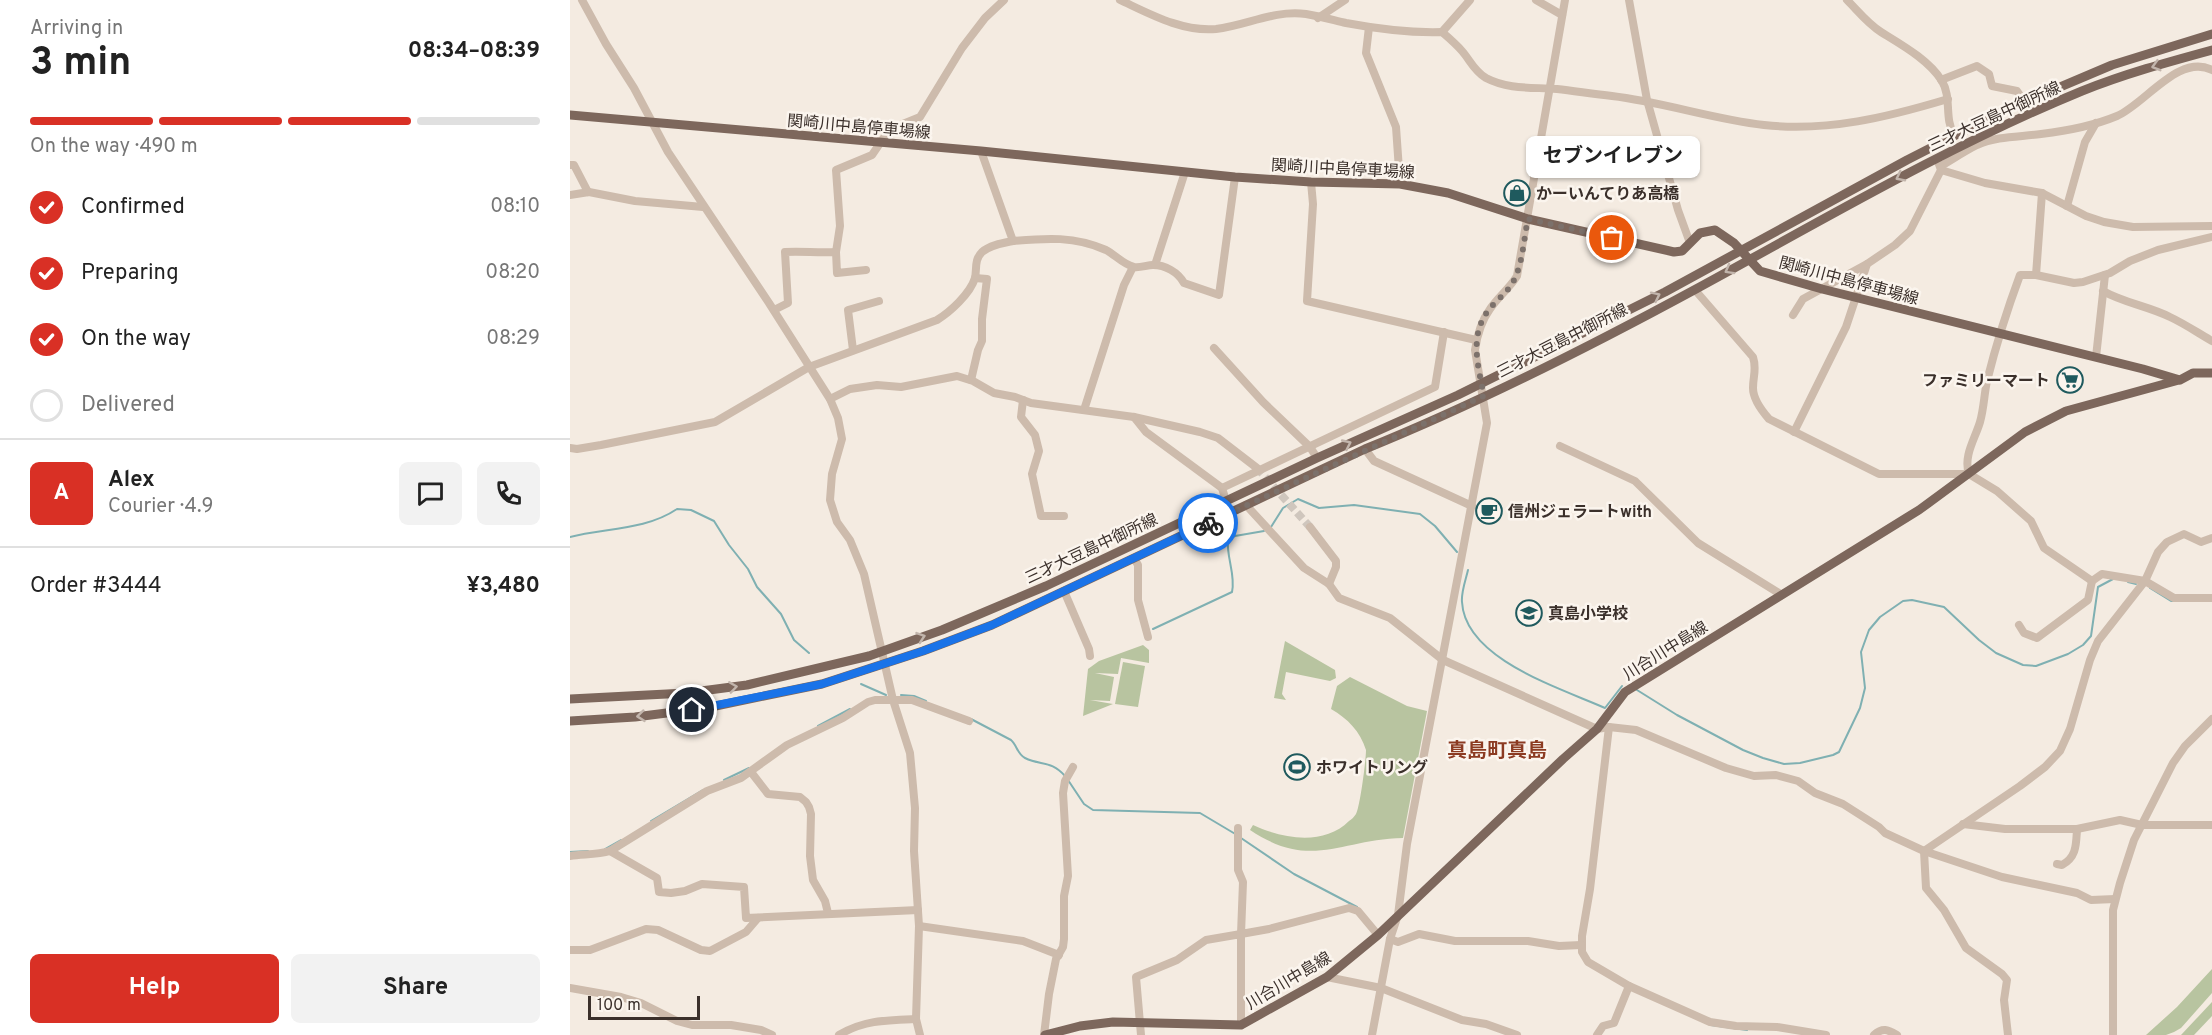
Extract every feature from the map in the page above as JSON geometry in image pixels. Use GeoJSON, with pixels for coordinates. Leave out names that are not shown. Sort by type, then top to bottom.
{"type":"FeatureCollection","features":[{"type":"Feature","properties":{"kind":"main road","name":"三才大豆島中御所線"},"geometry":{"type":"LineString","coordinates":[[570,699],[686,693],[747,685],[818,669],[942,630],[1046,586],[1317,458],[1482,384],[1665,292],[1954,135],[2024,101],[2112,65],[2212,34]]}},
{"type":"Feature","properties":{"kind":"main road","name":"三才大豆島中御所線"},"geometry":{"type":"LineString","coordinates":[[570,721],[635,717],[706,708],[822,684],[923,651],[992,625],[1365,449],[1421,427],[1584,348],[1748,260],[1940,165],[1992,130],[2084,90],[2212,50]]}},
{"type":"Feature","properties":{"kind":"main road","name":"関崎川中島停車場線"},"geometry":{"type":"LineString","coordinates":[[570,115],[981,151],[1234,177],[1400,184],[1448,193],[1528,219],[1674,252],[1682,251],[1701,233],[1715,230],[1734,243],[1760,272],[2180,380],[2193,373],[2212,373]]}},
{"type":"Feature","properties":{"kind":"main road","name":"川合川中島線"},"geometry":{"type":"LineString","coordinates":[[1045,1035],[1080,1026],[1113,1022],[1241,1025],[1327,977],[1378,935],[1597,729],[1625,692],[1919,510],[2025,432],[2066,411],[2180,380]]}},
{"type":"Feature","properties":{"kind":"street"},"geometry":{"type":"LineString","coordinates":[[582,0],[704,207],[774,310],[830,399],[838,418],[842,439],[832,474],[830,500],[837,522],[850,540],[864,574],[893,700],[910,753],[915,808],[914,851],[919,927],[916,1019],[920,1035]]}},
{"type":"Feature","properties":{"kind":"street"},"geometry":{"type":"LineString","coordinates":[[866,270],[837,273],[836,252],[840,226],[836,170],[872,155],[893,128],[920,117],[962,48],[985,18],[1004,0]]}},
{"type":"Feature","properties":{"kind":"street"},"geometry":{"type":"LineString","coordinates":[[1120,0],[1164,21],[1192,27],[1215,29],[1275,14],[1308,14],[1318,18],[1369,27],[1442,32],[1461,49],[1475,70],[1486,78],[1519,88],[1549,88],[1647,100],[1764,125],[1814,128],[1893,115],[1948,99]]}},
{"type":"Feature","properties":{"kind":"street"},"geometry":{"type":"LineString","coordinates":[[1331,10],[1332,0]]}},
{"type":"Feature","properties":{"kind":"street"},"geometry":{"type":"LineString","coordinates":[[1318,18],[1345,0]]}},
{"type":"Feature","properties":{"kind":"street"},"geometry":{"type":"LineString","coordinates":[[1442,32],[1470,0]]}},
{"type":"Feature","properties":{"kind":"street"},"geometry":{"type":"LineString","coordinates":[[1536,0],[1562,15]]}},
{"type":"Feature","properties":{"kind":"street"},"geometry":{"type":"LineString","coordinates":[[1372,1035],[1390,939],[1398,915],[1407,844],[1487,423],[1475,350],[1476,340],[1490,308],[1511,286],[1517,276],[1565,0]]}},
{"type":"Feature","properties":{"kind":"street"},"geometry":{"type":"LineString","coordinates":[[1629,0],[1647,100],[1678,210],[1690,243]]}},
{"type":"Feature","properties":{"kind":"street"},"geometry":{"type":"LineString","coordinates":[[1847,0],[1866,20],[1906,48],[1941,80],[1948,99],[1949,124],[1954,135]]}},
{"type":"Feature","properties":{"kind":"street"},"geometry":{"type":"LineString","coordinates":[[1369,27],[1366,53],[1369,66],[1386,99],[1396,127],[1400,184]]}},
{"type":"Feature","properties":{"kind":"street"},"geometry":{"type":"LineString","coordinates":[[1941,80],[1977,66],[1989,74],[1992,86],[2017,91],[2024,101]]}},
{"type":"Feature","properties":{"kind":"street"},"geometry":{"type":"LineString","coordinates":[[1793,315],[1803,299],[1867,264],[1895,245],[1910,231],[1940,165],[1978,145],[2004,138],[2043,134],[2097,123],[2129,109],[2177,73],[2200,66],[2212,70]]}},
{"type":"Feature","properties":{"kind":"street"},"geometry":{"type":"LineString","coordinates":[[2067,206],[2085,142],[2097,123]]}},
{"type":"Feature","properties":{"kind":"street"},"geometry":{"type":"LineString","coordinates":[[981,151],[1013,241]]}},
{"type":"Feature","properties":{"kind":"street"},"geometry":{"type":"LineString","coordinates":[[570,165],[574,165],[588,192]]}},
{"type":"Feature","properties":{"kind":"street"},"geometry":{"type":"LineString","coordinates":[[1940,165],[1985,183],[2042,193],[2104,222],[2133,227],[2212,226]]}},
{"type":"Feature","properties":{"kind":"street"},"geometry":{"type":"LineString","coordinates":[[1155,265],[1185,172]]}},
{"type":"Feature","properties":{"kind":"street"},"geometry":{"type":"LineString","coordinates":[[570,448],[602,445],[715,422],[809,367],[937,320],[952,310],[971,287],[975,278],[976,260],[982,252],[1013,241],[1052,238],[1076,240],[1107,250],[1133,267],[1155,265],[1168,268],[1184,283],[1219,295],[1234,177]]}},
{"type":"Feature","properties":{"kind":"street"},"geometry":{"type":"LineString","coordinates":[[1311,182],[1313,204],[1307,301],[1476,340]]}},
{"type":"Feature","properties":{"kind":"street"},"geometry":{"type":"LineString","coordinates":[[570,195],[588,192],[635,201],[704,207]]}},
{"type":"Feature","properties":{"kind":"street"},"geometry":{"type":"LineString","coordinates":[[2036,275],[2042,193]]}},
{"type":"Feature","properties":{"kind":"street"},"geometry":{"type":"LineString","coordinates":[[1969,474],[1966,467],[1979,423],[1999,333],[2020,275],[2036,275],[2074,283],[2083,282],[2104,275],[2158,250],[2212,237]]}},
{"type":"Feature","properties":{"kind":"street"},"geometry":{"type":"LineString","coordinates":[[774,310],[788,303],[785,252],[802,251],[810,254],[836,252]]}},
{"type":"Feature","properties":{"kind":"street"},"geometry":{"type":"LineString","coordinates":[[1794,432],[1846,327],[1867,264]]}},
{"type":"Feature","properties":{"kind":"street"},"geometry":{"type":"LineString","coordinates":[[1084,410],[1124,285],[1133,267]]}},
{"type":"Feature","properties":{"kind":"street"},"geometry":{"type":"LineString","coordinates":[[2096,357],[2104,275]]}},
{"type":"Feature","properties":{"kind":"street"},"geometry":{"type":"LineString","coordinates":[[971,380],[982,341],[987,279],[975,278]]}},
{"type":"Feature","properties":{"kind":"street"},"geometry":{"type":"LineString","coordinates":[[1695,290],[1753,357],[1756,366],[1752,390],[1760,409],[1769,419],[1879,474],[1969,474],[1997,491],[2031,521],[2044,548],[2092,581]]}},
{"type":"Feature","properties":{"kind":"street"},"geometry":{"type":"LineString","coordinates":[[2103,291],[2121,301],[2149,308],[2171,317],[2212,341]]}},
{"type":"Feature","properties":{"kind":"street"},"geometry":{"type":"LineString","coordinates":[[853,350],[848,309],[879,301]]}},
{"type":"Feature","properties":{"kind":"street"},"geometry":{"type":"LineString","coordinates":[[1222,488],[1435,387],[1444,332]]}},
{"type":"Feature","properties":{"kind":"street"},"geometry":{"type":"LineString","coordinates":[[1214,348],[1263,402],[1310,447],[1317,458]]}},
{"type":"Feature","properties":{"kind":"street"},"geometry":{"type":"LineString","coordinates":[[830,399],[850,389],[877,385],[901,387],[957,376],[971,380],[994,393],[1031,403],[1134,417],[1178,426],[1218,438],[1257,468]]}},
{"type":"Feature","properties":{"kind":"street"},"geometry":{"type":"LineString","coordinates":[[1023,400],[1021,417],[1035,435],[1039,451],[1032,474],[1041,516],[1064,516]]}},
{"type":"Feature","properties":{"kind":"street"},"geometry":{"type":"LineString","coordinates":[[1134,417],[1146,432],[1222,488],[1226,501]]}},
{"type":"Feature","properties":{"kind":"street"},"geometry":{"type":"LineString","coordinates":[[1560,446],[1635,482],[1698,543],[1782,595]]}},
{"type":"Feature","properties":{"kind":"street"},"geometry":{"type":"LineString","coordinates":[[1365,449],[1374,461],[1472,506]]}},
{"type":"Feature","properties":{"kind":"street"},"geometry":{"type":"LineString","coordinates":[[1246,505],[1304,568],[1329,584],[1339,598],[1390,618],[1443,660],[1597,729],[1609,727],[1635,730],[1726,768],[1754,776],[1776,776],[1798,781],[1815,793],[1843,804],[1880,827],[1885,833],[1924,851],[2025,883],[2077,893],[2091,900],[2115,899]]}},
{"type":"Feature","properties":{"kind":"street"},"geometry":{"type":"LineString","coordinates":[[1310,527],[1336,561],[1329,584]]}},
{"type":"Feature","properties":{"kind":"street"},"geometry":{"type":"LineString","coordinates":[[1924,851],[2045,767],[2061,751],[2098,641],[2145,580],[2158,552],[2168,542],[2184,534],[2201,542],[2212,538]]}},
{"type":"Feature","properties":{"kind":"street"},"geometry":{"type":"LineString","coordinates":[[1134,558],[1138,565],[1138,600],[1148,638]]}},
{"type":"Feature","properties":{"kind":"street"},"geometry":{"type":"LineString","coordinates":[[2019,625],[2022,635],[2037,638],[2088,600],[2092,581],[2102,574],[2145,580],[2174,598],[2212,598]]}},
{"type":"Feature","properties":{"kind":"street"},"geometry":{"type":"LineString","coordinates":[[1064,591],[1090,656]]}},
{"type":"Feature","properties":{"kind":"street"},"geometry":{"type":"LineString","coordinates":[[570,856],[610,851],[707,791],[741,778],[788,745],[835,722],[868,702],[912,700],[969,721]]}},
{"type":"Feature","properties":{"kind":"street"},"geometry":{"type":"LineString","coordinates":[[2113,1035],[2111,1008],[2115,899],[2134,840],[2173,763],[2212,718]]}},
{"type":"Feature","properties":{"kind":"street"},"geometry":{"type":"LineString","coordinates":[[1609,727],[1581,945],[1588,962],[1629,986],[1710,1022],[1750,1031],[1777,1027],[1826,1035]]}},
{"type":"Feature","properties":{"kind":"street"},"geometry":{"type":"LineString","coordinates":[[1045,1035],[1049,994],[1063,947],[1064,896],[1068,876],[1063,793],[1073,767]]}},
{"type":"Feature","properties":{"kind":"street"},"geometry":{"type":"LineString","coordinates":[[751,772],[768,794],[800,797],[806,802],[811,814],[810,856],[813,880],[825,901],[828,913]]}},
{"type":"Feature","properties":{"kind":"street"},"geometry":{"type":"LineString","coordinates":[[1963,824],[2005,829],[2077,829],[2120,820],[2142,825],[2212,825]]}},
{"type":"Feature","properties":{"kind":"street"},"geometry":{"type":"LineString","coordinates":[[2057,864],[2062,865],[2072,858],[2077,829]]}},
{"type":"Feature","properties":{"kind":"street"},"geometry":{"type":"LineString","coordinates":[[1238,833],[1238,870],[1243,882],[1241,1025]]}},
{"type":"Feature","properties":{"kind":"street"},"geometry":{"type":"LineString","coordinates":[[610,851],[657,878],[659,892],[685,891],[702,884],[744,887],[746,918],[918,910]]}},
{"type":"Feature","properties":{"kind":"street"},"geometry":{"type":"LineString","coordinates":[[1924,851],[1926,888],[1944,910],[1966,948],[2007,980],[2004,1000],[2008,1035]]}},
{"type":"Feature","properties":{"kind":"street"},"geometry":{"type":"LineString","coordinates":[[1140,1035],[1141,1022],[1136,977],[1177,960],[1206,940],[1269,929],[1349,908],[1358,911],[1378,935]]}},
{"type":"Feature","properties":{"kind":"street"},"geometry":{"type":"LineString","coordinates":[[570,950],[590,950],[646,929],[658,930],[701,950],[710,951],[746,932],[758,918]]}},
{"type":"Feature","properties":{"kind":"street"},"geometry":{"type":"LineString","coordinates":[[919,927],[1023,941],[1059,955]]}},
{"type":"Feature","properties":{"kind":"street"},"geometry":{"type":"LineString","coordinates":[[1390,939],[1398,942],[1419,934],[1455,941],[1528,941],[1559,946],[1581,945]]}},
{"type":"Feature","properties":{"kind":"street"},"geometry":{"type":"LineString","coordinates":[[1327,977],[1381,988],[1462,1020],[1486,1024],[1518,1035]]}},
{"type":"Feature","properties":{"kind":"street"},"geometry":{"type":"LineString","coordinates":[[1597,1035],[1603,1026],[1614,1023],[1629,986]]}},
{"type":"Feature","properties":{"kind":"street"},"geometry":{"type":"LineString","coordinates":[[570,988],[641,1003],[677,1021],[693,1025],[731,1025],[761,1030],[772,1035]]}},
{"type":"Feature","properties":{"kind":"street"},"geometry":{"type":"LineString","coordinates":[[839,1035],[850,1028],[878,1020],[916,1019]]}},
{"type":"Feature","properties":{"kind":"street"},"geometry":{"type":"LineString","coordinates":[[1874,1035],[1879,1030],[1886,1029],[1898,1035]]}},
{"type":"Feature","properties":{"kind":"green space"},"geometry":{"type":"Polygon","coordinates":[[[1285,641],[1335,670],[1336,678],[1330,681],[1286,672],[1282,694],[1286,700],[1274,698],[1285,641]]]}},
{"type":"Feature","properties":{"kind":"green space"},"geometry":{"type":"Polygon","coordinates":[[[1143,645],[1149,650],[1149,663],[1121,658],[1118,674],[1095,673],[1114,677],[1110,701],[1090,700],[1113,704],[1083,716],[1088,669],[1099,661],[1143,645]]]}},
{"type":"Feature","properties":{"kind":"green space"},"geometry":{"type":"Polygon","coordinates":[[[1123,662],[1145,666],[1138,707],[1115,704],[1123,662]]]}},
{"type":"Feature","properties":{"kind":"green space"},"geometry":{"type":"Polygon","coordinates":[[[1350,677],[1407,706],[1427,711],[1403,838],[1309,851],[1291,849],[1250,830],[1253,825],[1277,834],[1303,838],[1316,837],[1339,829],[1356,814],[1366,750],[1353,726],[1331,709],[1337,686],[1350,677]]]}},
{"type":"Feature","properties":{"kind":"green space"},"geometry":{"type":"Polygon","coordinates":[[[2212,969],[2212,993],[2181,1028],[2166,1035],[2146,1035],[2177,1007],[2212,969]]]}},
{"type":"Feature","properties":{"kind":"green space"},"geometry":{"type":"Polygon","coordinates":[[[2212,1002],[2212,1016],[2194,1035],[2181,1035],[2212,1002]]]}},
{"type":"Feature","properties":{"kind":"waterway"},"geometry":{"type":"LineString","coordinates":[[1271,527],[1283,508],[1298,499],[1319,508],[1354,505],[1420,514],[1435,526],[1457,552]]}},
{"type":"Feature","properties":{"kind":"waterway"},"geometry":{"type":"LineString","coordinates":[[570,537],[639,525],[677,509],[691,510],[714,521],[748,569],[757,587],[781,614],[794,640],[809,653]]}},
{"type":"Feature","properties":{"kind":"waterway"},"geometry":{"type":"LineString","coordinates":[[1153,629],[1232,592],[1233,579],[1228,539],[1264,531]]}},
{"type":"Feature","properties":{"kind":"waterway"},"geometry":{"type":"LineString","coordinates":[[1468,570],[1462,598],[1467,622],[1479,640],[1497,655],[1541,681],[1605,708],[1622,686]]}},
{"type":"Feature","properties":{"kind":"waterway"},"geometry":{"type":"LineString","coordinates":[[1637,690],[1677,715],[1743,750],[1784,764],[1800,763],[1839,752],[1860,708],[1865,688],[1861,652],[1869,630],[1880,617],[1903,601],[1912,600],[1944,607],[1996,653],[2023,665],[2036,666],[2068,654],[2083,645],[2091,636],[2098,587],[2113,579]]}},
{"type":"Feature","properties":{"kind":"waterway"},"geometry":{"type":"LineString","coordinates":[[2128,582],[2136,584]]}},
{"type":"Feature","properties":{"kind":"waterway"},"geometry":{"type":"LineString","coordinates":[[2150,588],[2174,601]]}},
{"type":"Feature","properties":{"kind":"waterway"},"geometry":{"type":"LineString","coordinates":[[861,684],[886,695]]}},
{"type":"Feature","properties":{"kind":"waterway"},"geometry":{"type":"LineString","coordinates":[[901,695],[914,696],[926,701]]}},
{"type":"Feature","properties":{"kind":"waterway"},"geometry":{"type":"LineString","coordinates":[[818,726],[850,709]]}},
{"type":"Feature","properties":{"kind":"waterway"},"geometry":{"type":"LineString","coordinates":[[971,719],[1011,740],[1025,758],[1050,765],[1065,776]]}},
{"type":"Feature","properties":{"kind":"waterway"},"geometry":{"type":"LineString","coordinates":[[724,780],[749,768]]}},
{"type":"Feature","properties":{"kind":"waterway"},"geometry":{"type":"LineString","coordinates":[[1068,780],[1084,804],[1093,810],[1200,813],[1237,835]]}},
{"type":"Feature","properties":{"kind":"waterway"},"geometry":{"type":"LineString","coordinates":[[651,821],[703,790]]}},
{"type":"Feature","properties":{"kind":"waterway"},"geometry":{"type":"LineString","coordinates":[[1241,838],[1294,874],[1357,907]]}},
{"type":"Feature","properties":{"kind":"waterway"},"geometry":{"type":"LineString","coordinates":[[605,849],[621,840]]}},
{"type":"Feature","properties":{"kind":"waterway"},"geometry":{"type":"LineString","coordinates":[[570,852],[588,851]]}},
{"type":"Feature","properties":{"kind":"waterway"},"geometry":{"type":"LineString","coordinates":[[1711,1025],[1747,1030]]}},
{"type":"Feature","properties":{"kind":"tunnel"},"geometry":{"type":"LineString","coordinates":[[1257,468],[1310,527]]}},
{"type":"Feature","properties":{"kind":"way so far"},"geometry":{"type":"LineString","coordinates":[[1208,523],[1365,449],[1421,427],[1484,396],[1475,350],[1476,340],[1490,308],[1501,298],[1517,276],[1528,219],[1612,238]]}},
{"type":"Feature","properties":{"kind":"place","name":"かーいんてりあ高橋"},"geometry":{"type":"Point","coordinates":[1517,193]}},
{"type":"Feature","properties":{"kind":"place","name":"セブンイレブン"},"geometry":{"type":"Point","coordinates":[1612,238]}},
{"type":"Feature","properties":{"kind":"place","name":"ファミリーマート"},"geometry":{"type":"Point","coordinates":[2070,380]}},
{"type":"Feature","properties":{"kind":"place","name":"信州ジェラートwith"},"geometry":{"type":"Point","coordinates":[1489,511]}},
{"type":"Feature","properties":{"kind":"place","name":"真島小学校"},"geometry":{"type":"Point","coordinates":[1529,613]}},
{"type":"Feature","properties":{"kind":"place","name":"ホワイトリング"},"geometry":{"type":"Point","coordinates":[1297,767]}},
{"type":"Feature","properties":{"kind":"district","name":"真島町真島"},"geometry":{"type":"Point","coordinates":[1497,750]}},
{"type":"Feature","properties":{"kind":"route"},"geometry":{"type":"LineString","coordinates":[[692,710],[822,684],[923,651],[992,625],[1208,523]]}}]}
